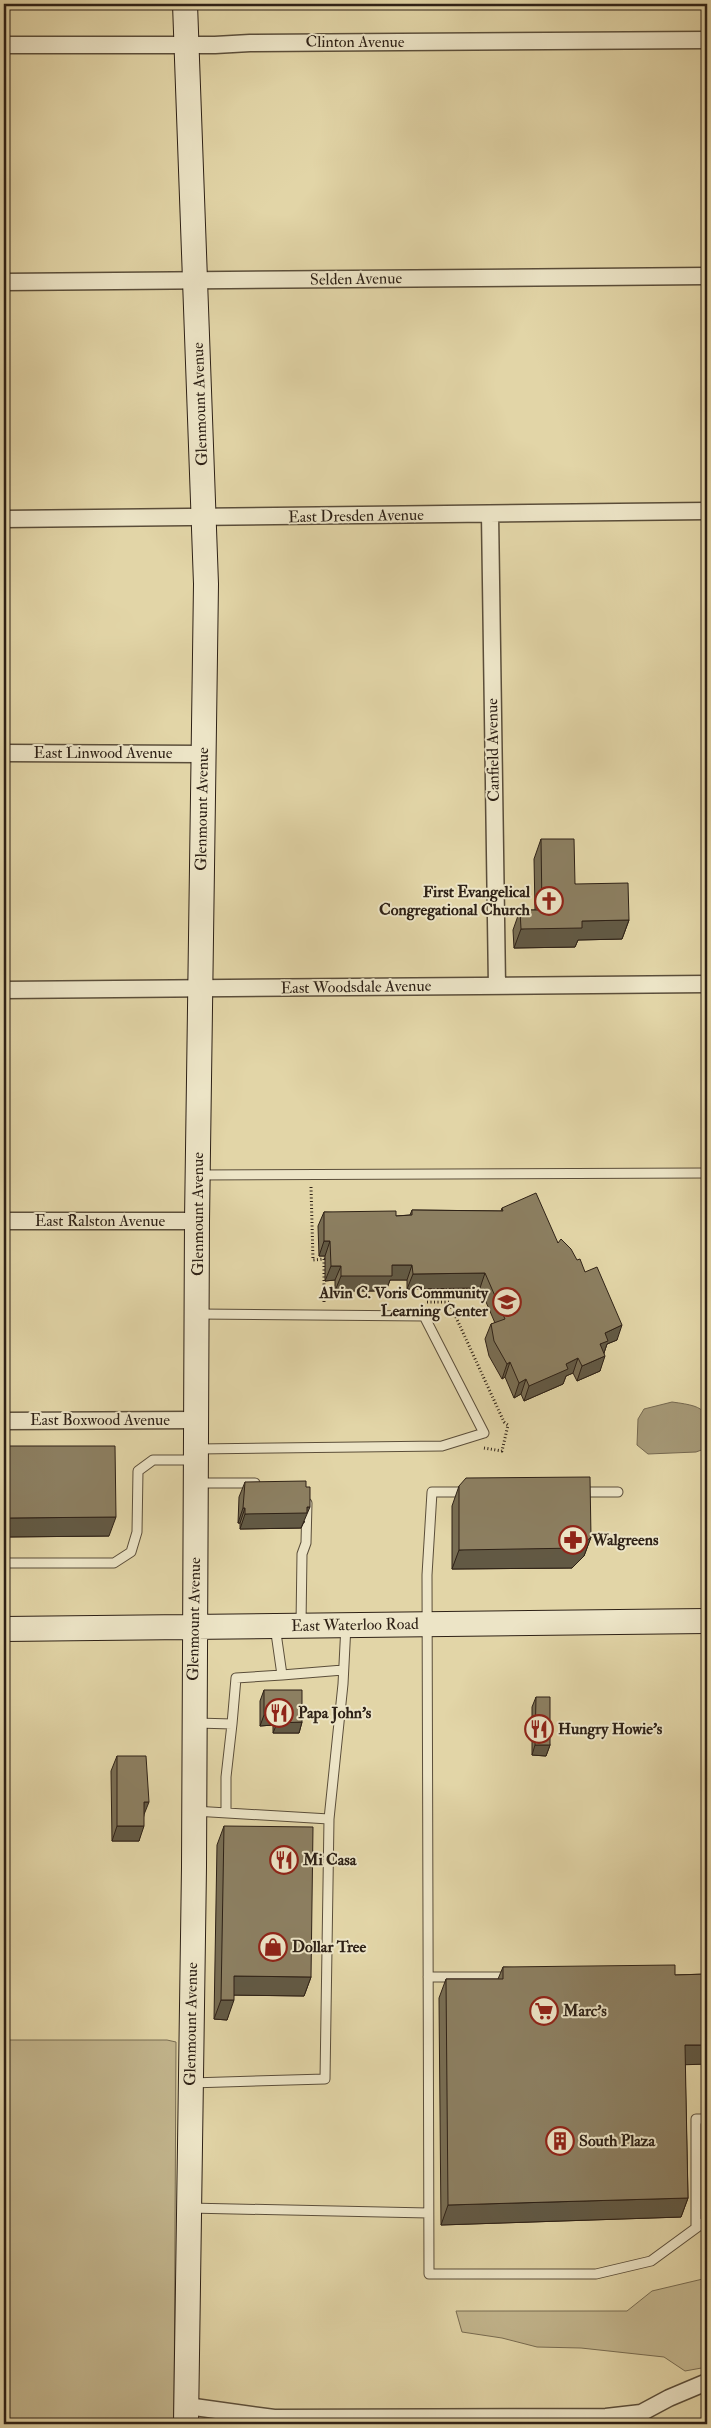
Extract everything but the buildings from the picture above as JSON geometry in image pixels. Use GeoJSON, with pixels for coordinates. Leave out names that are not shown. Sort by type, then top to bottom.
{"type":"FeatureCollection","features":[{"type":"Feature","properties":{"kind":"street","name":"Glenmount Avenue"},"geometry":{"type":"LineString","coordinates":[[185,4],[206,584],[197,1174],[198,1314],[195,1464],[194,1811],[186,2415]]}},
{"type":"Feature","properties":{"kind":"street","name":"Clinton Avenue"},"geometry":{"type":"LineString","coordinates":[[4,45],[707,40]]}},
{"type":"Feature","properties":{"kind":"street","name":"Selden Avenue"},"geometry":{"type":"LineString","coordinates":[[4,282],[707,276]]}},
{"type":"Feature","properties":{"kind":"street","name":"East Dresden Avenue"},"geometry":{"type":"LineString","coordinates":[[4,519],[707,511]]}},
{"type":"Feature","properties":{"kind":"street","name":"Canfield Avenue"},"geometry":{"type":"LineString","coordinates":[[490,514],[496,986]]}},
{"type":"Feature","properties":{"kind":"street","name":"East Linwood Avenue"},"geometry":{"type":"LineString","coordinates":[[4,753],[202,754]]}},
{"type":"Feature","properties":{"kind":"street","name":"East Woodsdale Avenue"},"geometry":{"type":"LineString","coordinates":[[4,990],[707,984]]}},
{"type":"Feature","properties":{"kind":"street","name":"East Ralston Avenue"},"geometry":{"type":"LineString","coordinates":[[4,1221],[197,1221]]}},
{"type":"Feature","properties":{"kind":"street","name":"East Boxwood Avenue"},"geometry":{"type":"LineString","coordinates":[[4,1421],[196,1420]]}},
{"type":"Feature","properties":{"kind":"street","name":"East Waterloo Road"},"geometry":{"type":"LineString","coordinates":[[4,1630],[707,1621]]}},
{"type":"Feature","properties":{"kind":"street"},"geometry":{"type":"LineString","coordinates":[[186,2415],[454,2421],[606,2417],[641,2413],[669,2398],[707,2382]]}},
{"type":"Feature","properties":{"kind":"lane"},"geometry":{"type":"LineString","coordinates":[[197,1174],[707,1173]]}},
{"type":"Feature","properties":{"kind":"lane"},"geometry":{"type":"LineString","coordinates":[[4,1563],[114,1563],[131,1552],[137,1532],[138,1471],[153,1460],[195,1464],[442,1446],[484,1433],[424,1316],[198,1314]]}},
{"type":"Feature","properties":{"kind":"lane"},"geometry":{"type":"LineString","coordinates":[[195,1464],[264,1483]]}},
{"type":"Feature","properties":{"kind":"lane"},"geometry":{"type":"LineString","coordinates":[[481,1492],[432,1492],[427,1575],[429,2274],[596,2274],[651,2261],[707,2220]]}},
{"type":"Feature","properties":{"kind":"lane"},"geometry":{"type":"LineString","coordinates":[[569,1492],[618,1492]]}},
{"type":"Feature","properties":{"kind":"lane"},"geometry":{"type":"LineString","coordinates":[[301,1626],[302,1554],[306,1543],[306,1494]]}},
{"type":"Feature","properties":{"kind":"lane"},"geometry":{"type":"LineString","coordinates":[[190,2083],[325,2079],[329,1819],[346,1625]]}},
{"type":"Feature","properties":{"kind":"lane"},"geometry":{"type":"LineString","coordinates":[[275,1626],[282,1675]]}},
{"type":"Feature","properties":{"kind":"lane"},"geometry":{"type":"LineString","coordinates":[[226,1813],[226,1777],[236,1678],[343,1670]]}},
{"type":"Feature","properties":{"kind":"lane"},"geometry":{"type":"LineString","coordinates":[[194,1723],[232,1724]]}},
{"type":"Feature","properties":{"kind":"lane"},"geometry":{"type":"LineString","coordinates":[[194,1811],[329,1819]]}},
{"type":"Feature","properties":{"kind":"lane"},"geometry":{"type":"LineString","coordinates":[[428,1977],[522,1977]]}},
{"type":"Feature","properties":{"kind":"lane"},"geometry":{"type":"LineString","coordinates":[[696,2228],[696,2119],[707,2119]]}},
{"type":"Feature","properties":{"kind":"lane"},"geometry":{"type":"LineString","coordinates":[[189,2208],[428,2213]]}},
{"type":"Feature","properties":{"kind":"path"},"geometry":{"type":"LineString","coordinates":[[310,1174],[313,1260],[324,1259],[325,1315]]}},
{"type":"Feature","properties":{"kind":"path"},"geometry":{"type":"LineString","coordinates":[[420,1302],[449,1302],[504,1422],[508,1425],[502,1451],[484,1448],[475,1450]]}},
{"type":"Feature","properties":{"kind":"path"},"geometry":{"type":"LineString","coordinates":[[315,1303],[334,1303]]}},
{"type":"Feature","properties":{"kind":"shaded area"},"geometry":{"type":"Polygon","coordinates":[[[672,1402],[694,1406],[704,1413],[707,1426],[707,1448],[696,1452],[648,1454],[637,1445],[638,1419],[644,1409],[672,1402]]]}},
{"type":"Feature","properties":{"kind":"shaded area"},"geometry":{"type":"Polygon","coordinates":[[[4,2040],[167,2040],[176,2042],[174,2424],[4,2424],[4,2040]]]}},
{"type":"Feature","properties":{"kind":"shaded area"},"geometry":{"type":"Polygon","coordinates":[[[707,2278],[707,2367],[685,2371],[664,2357],[581,2348],[537,2347],[502,2338],[462,2332],[456,2311],[627,2311],[652,2291],[707,2278]]]}},
{"type":"Feature","properties":{"kind":"place","name":"First Evangelical Congregational Church"},"geometry":{"type":"Point","coordinates":[549,901]}},
{"type":"Feature","properties":{"kind":"place","name":"Alvin C. Voris Community Learning Center"},"geometry":{"type":"Point","coordinates":[507,1302]}},
{"type":"Feature","properties":{"kind":"place","name":"Walgreens"},"geometry":{"type":"Point","coordinates":[573,1540]}},
{"type":"Feature","properties":{"kind":"place","name":"Papa John's"},"geometry":{"type":"Point","coordinates":[279,1713]}},
{"type":"Feature","properties":{"kind":"place","name":"Hungry Howie's"},"geometry":{"type":"Point","coordinates":[539,1729]}},
{"type":"Feature","properties":{"kind":"place","name":"Mi Casa"},"geometry":{"type":"Point","coordinates":[284,1860]}},
{"type":"Feature","properties":{"kind":"place","name":"Dollar Tree"},"geometry":{"type":"Point","coordinates":[273,1947]}},
{"type":"Feature","properties":{"kind":"place","name":"Marc's"},"geometry":{"type":"Point","coordinates":[544,2011]}},
{"type":"Feature","properties":{"kind":"place","name":"South Plaza"},"geometry":{"type":"Point","coordinates":[560,2141]}}]}
